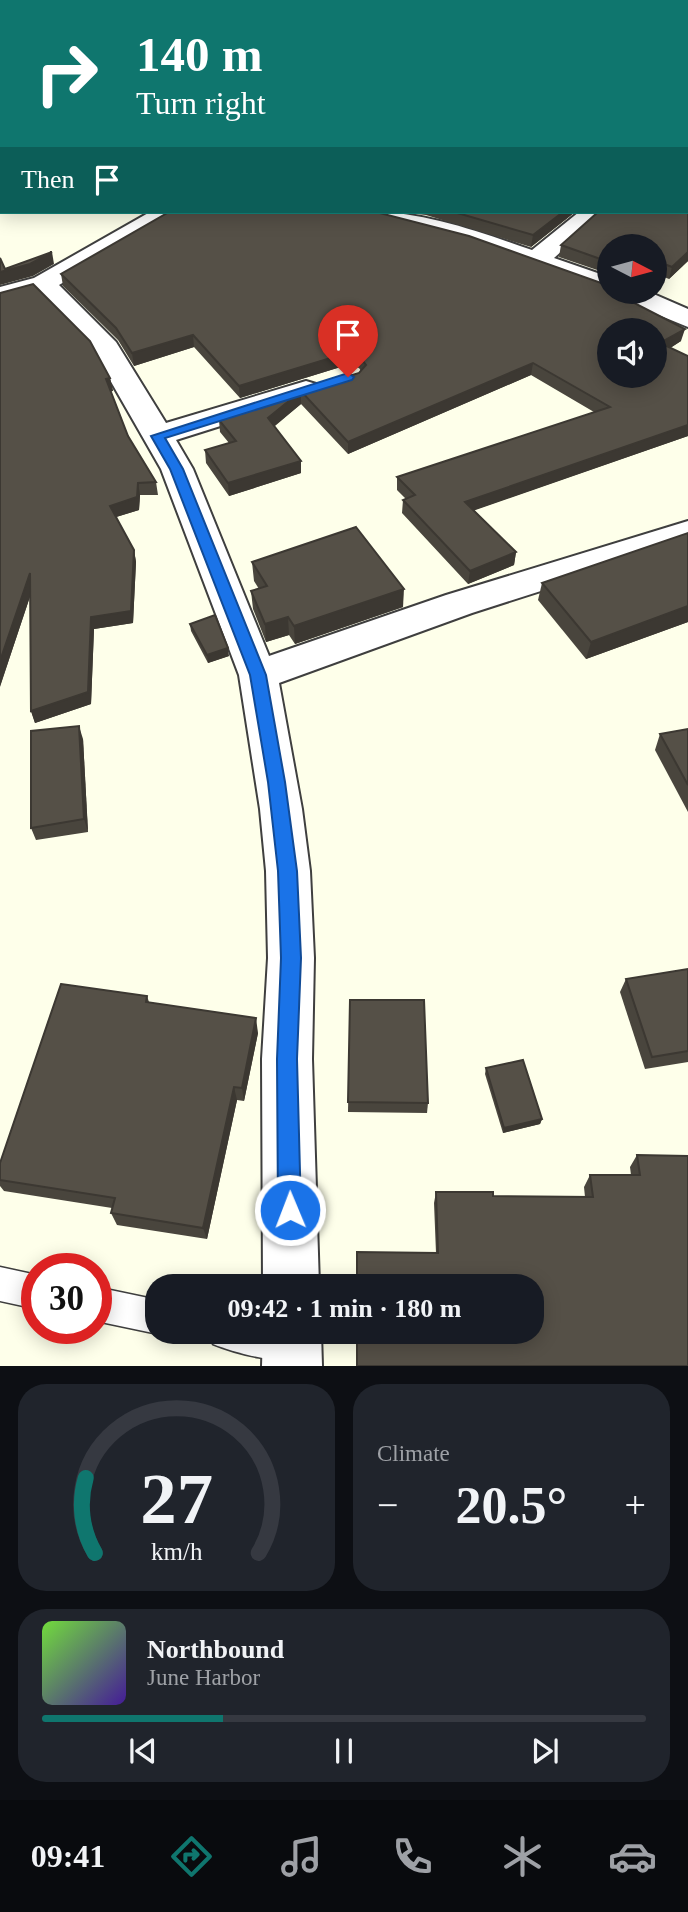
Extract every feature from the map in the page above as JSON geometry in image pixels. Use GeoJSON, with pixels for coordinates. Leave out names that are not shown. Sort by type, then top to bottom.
{"type":"FeatureCollection","features":[{"type":"Feature","properties":{"kind":"street"},"geometry":{"type":"LineString","coordinates":[[0,295],[43,284],[164,214]]}},
{"type":"Feature","properties":{"kind":"street"},"geometry":{"type":"LineString","coordinates":[[378,214],[537,259],[597,282]]}},
{"type":"Feature","properties":{"kind":"street"},"geometry":{"type":"LineString","coordinates":[[537,259],[591,214]]}},
{"type":"Feature","properties":{"kind":"street"},"geometry":{"type":"LineString","coordinates":[[43,284],[106,348],[177,469],[258,675],[281,809],[288,871],[291,958],[287,1059],[291,1274]]}},
{"type":"Feature","properties":{"kind":"street"},"geometry":{"type":"LineString","coordinates":[[654,304],[688,319]]}},
{"type":"Feature","properties":{"kind":"street"},"geometry":{"type":"LineString","coordinates":[[158,436],[335,381]]}},
{"type":"Feature","properties":{"kind":"street"},"geometry":{"type":"LineString","coordinates":[[258,675],[459,604],[688,532]]}},
{"type":"Feature","properties":{"kind":"lane"},"geometry":{"type":"LineString","coordinates":[[0,1284],[21,1289]]}},
{"type":"Feature","properties":{"kind":"lane"},"geometry":{"type":"LineString","coordinates":[[112,1307],[145,1314]]}},
{"type":"Feature","properties":{"kind":"building"},"geometry":{"type":"Polygon","coordinates":[[[166,214],[384,214],[469,236],[597,282],[597,304],[636,304],[664,318],[597,318],[597,388],[667,388],[667,346],[688,356],[688,425],[465,502],[516,552],[470,571],[403,500],[415,495],[397,477],[610,407],[533,363],[348,442],[301,391],[359,373],[366,365],[359,356],[347,353],[239,386],[193,335],[132,353],[116,328],[61,274],[166,214]]]}},
{"type":"Feature","properties":{"kind":"building"},"geometry":{"type":"Polygon","coordinates":[[[461,214],[560,214],[533,235],[461,214]]]}},
{"type":"Feature","properties":{"kind":"building"},"geometry":{"type":"Polygon","coordinates":[[[596,214],[688,214],[688,252],[672,267],[667,265],[667,234],[597,234],[597,258],[561,245],[596,214]]]}},
{"type":"Feature","properties":{"kind":"building"},"geometry":{"type":"Polygon","coordinates":[[[52,252],[30,264],[0,272],[0,258],[5,269],[52,252]]]}},
{"type":"Feature","properties":{"kind":"building"},"geometry":{"type":"Polygon","coordinates":[[[33,284],[90,341],[110,378],[106,379],[128,436],[156,482],[138,483],[137,497],[110,506],[134,550],[131,611],[91,617],[88,692],[31,711],[30,573],[0,661],[0,293],[33,284]]]}},
{"type":"Feature","properties":{"kind":"building"},"geometry":{"type":"Polygon","coordinates":[[[667,320],[685,329],[667,339],[667,320]]]}},
{"type":"Feature","properties":{"kind":"building"},"geometry":{"type":"Polygon","coordinates":[[[301,391],[268,418],[301,461],[228,483],[205,450],[236,441],[219,420],[258,407],[256,405],[301,391]]]}},
{"type":"Feature","properties":{"kind":"building"},"geometry":{"type":"Polygon","coordinates":[[[356,527],[404,589],[294,626],[288,617],[265,624],[251,591],[267,586],[252,562],[356,527]]]}},
{"type":"Feature","properties":{"kind":"building"},"geometry":{"type":"Polygon","coordinates":[[[688,533],[688,606],[591,642],[542,583],[688,533]]]}},
{"type":"Feature","properties":{"kind":"building"},"geometry":{"type":"Polygon","coordinates":[[[215,615],[228,648],[207,655],[190,624],[215,615]]]}},
{"type":"Feature","properties":{"kind":"building"},"geometry":{"type":"Polygon","coordinates":[[[79,726],[84,819],[31,828],[31,731],[79,726]]]}},
{"type":"Feature","properties":{"kind":"building"},"geometry":{"type":"Polygon","coordinates":[[[688,729],[688,785],[660,734],[688,729]]]}},
{"type":"Feature","properties":{"kind":"building"},"geometry":{"type":"Polygon","coordinates":[[[688,969],[688,1051],[652,1057],[626,979],[688,969]]]}},
{"type":"Feature","properties":{"kind":"building"},"geometry":{"type":"Polygon","coordinates":[[[61,984],[147,996],[146,1002],[256,1018],[242,1088],[234,1087],[203,1228],[111,1213],[115,1198],[0,1180],[0,1163],[61,984]]]}},
{"type":"Feature","properties":{"kind":"building"},"geometry":{"type":"Polygon","coordinates":[[[350,1000],[424,1000],[428,1103],[348,1102],[350,1000]]]}},
{"type":"Feature","properties":{"kind":"building"},"geometry":{"type":"Polygon","coordinates":[[[523,1060],[542,1119],[504,1128],[486,1068],[523,1060]]]}},
{"type":"Feature","properties":{"kind":"building"},"geometry":{"type":"Polygon","coordinates":[[[637,1155],[688,1156],[688,1366],[357,1366],[357,1344],[544,1344],[544,1274],[357,1274],[357,1252],[438,1253],[436,1192],[493,1192],[493,1196],[593,1197],[590,1175],[640,1175],[637,1155]]]}},
{"type":"Feature","properties":{"kind":"route"},"geometry":{"type":"LineString","coordinates":[[290,1210],[287,1059],[291,958],[288,871],[281,809],[258,675],[177,469],[158,436],[348,377]]}}]}
